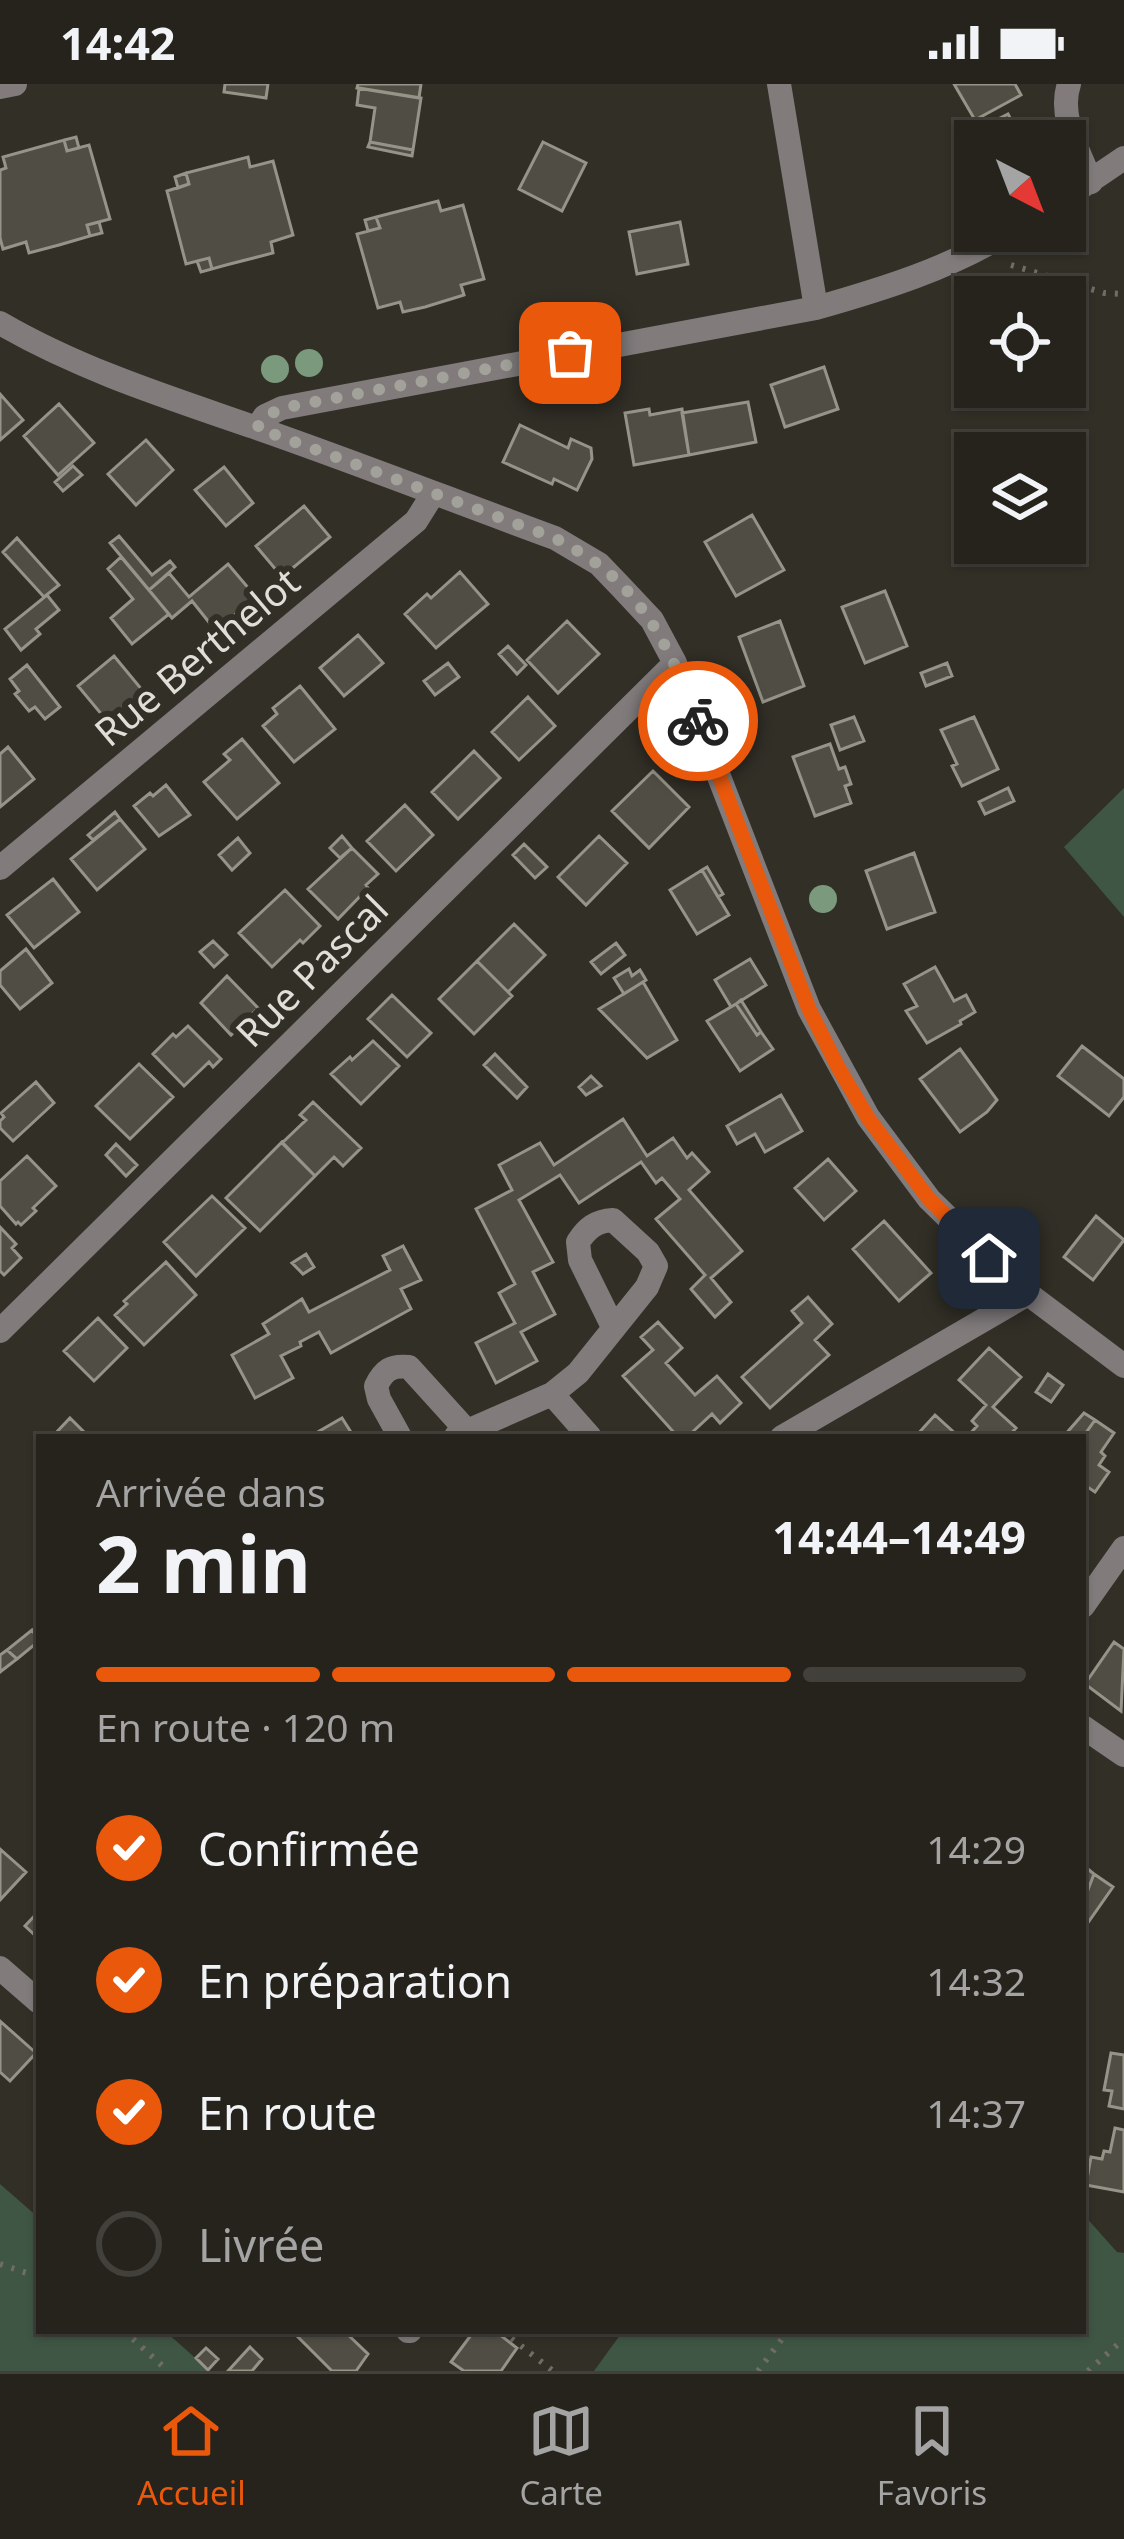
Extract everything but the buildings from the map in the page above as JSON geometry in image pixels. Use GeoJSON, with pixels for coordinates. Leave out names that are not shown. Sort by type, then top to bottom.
{"type":"FeatureCollection","features":[{"type":"Feature","properties":{"kind":"street"},"geometry":{"type":"LineString","coordinates":[[0,87],[15,84]]}},
{"type":"Feature","properties":{"kind":"street"},"geometry":{"type":"LineString","coordinates":[[779,84],[816,308]]}},
{"type":"Feature","properties":{"kind":"street"},"geometry":{"type":"LineString","coordinates":[[1069,84],[1064,99],[1066,118],[1091,182]]}},
{"type":"Feature","properties":{"kind":"street"},"geometry":{"type":"LineString","coordinates":[[1086,185],[1124,158]]}},
{"type":"Feature","properties":{"kind":"street"},"geometry":{"type":"LineString","coordinates":[[257,428],[265,416],[283,408],[816,308],[976,252]]}},
{"type":"Feature","properties":{"kind":"street"},"geometry":{"type":"LineString","coordinates":[[0,323],[41,347],[166,397],[555,538],[598,564],[652,620],[675,663],[809,1009],[868,1118],[929,1199],[1028,1294],[1124,1366]]}},
{"type":"Feature","properties":{"kind":"street","name":"Rue Berthelot"},"geometry":{"type":"LineString","coordinates":[[0,868],[416,521],[434,494]]}},
{"type":"Feature","properties":{"kind":"street","name":"Rue Pascal"},"geometry":{"type":"LineString","coordinates":[[0,1331],[675,663]]}},
{"type":"Feature","properties":{"kind":"street"},"geometry":{"type":"LineString","coordinates":[[787,1434],[1028,1294]]}},
{"type":"Feature","properties":{"kind":"street"},"geometry":{"type":"LineString","coordinates":[[398,1434],[376,1386],[382,1373],[395,1365],[409,1367],[460,1434],[552,1394],[578,1372],[613,1327]]}},
{"type":"Feature","properties":{"kind":"street"},"geometry":{"type":"LineString","coordinates":[[552,1394],[587,1434]]}},
{"type":"Feature","properties":{"kind":"street"},"geometry":{"type":"LineString","coordinates":[[1086,1602],[1124,1548]]}},
{"type":"Feature","properties":{"kind":"street"},"geometry":{"type":"LineString","coordinates":[[1086,1729],[1124,1755]]}},
{"type":"Feature","properties":{"kind":"street"},"geometry":{"type":"LineString","coordinates":[[0,1968],[36,1999]]}},
{"type":"Feature","properties":{"kind":"path"},"geometry":{"type":"LineString","coordinates":[[973,254],[1124,295]]}},
{"type":"Feature","properties":{"kind":"path"},"geometry":{"type":"LineString","coordinates":[[0,2264],[36,2276]]}},
{"type":"Feature","properties":{"kind":"path"},"geometry":{"type":"LineString","coordinates":[[127,2334],[168,2371]]}},
{"type":"Feature","properties":{"kind":"path"},"geometry":{"type":"LineString","coordinates":[[506,2334],[554,2371]]}},
{"type":"Feature","properties":{"kind":"path"},"geometry":{"type":"LineString","coordinates":[[758,2371],[786,2334]]}},
{"type":"Feature","properties":{"kind":"path"},"geometry":{"type":"LineString","coordinates":[[1088,2371],[1124,2339]]}},
{"type":"Feature","properties":{"kind":"green space"},"geometry":{"type":"Polygon","coordinates":[[[1124,788],[1124,917],[1064,847],[1124,788]]]}},
{"type":"Feature","properties":{"kind":"green space"},"geometry":{"type":"Polygon","coordinates":[[[0,2184],[36,2215],[36,2334],[168,2334],[210,2371],[0,2371],[0,2184]]]}},
{"type":"Feature","properties":{"kind":"green space"},"geometry":{"type":"Polygon","coordinates":[[[1086,2217],[1117,2252],[1124,2253],[1124,2371],[594,2371],[621,2334],[1086,2334],[1086,2217]]]}},
{"type":"Feature","properties":{"kind":"way so far"},"geometry":{"type":"LineString","coordinates":[[570,353],[283,408],[265,416],[257,428],[555,538],[598,564],[652,620],[698,721]]}},
{"type":"Feature","properties":{"kind":"route"},"geometry":{"type":"LineString","coordinates":[[698,721],[809,1009],[838,1067],[868,1118],[929,1199],[989,1258]]}}]}
